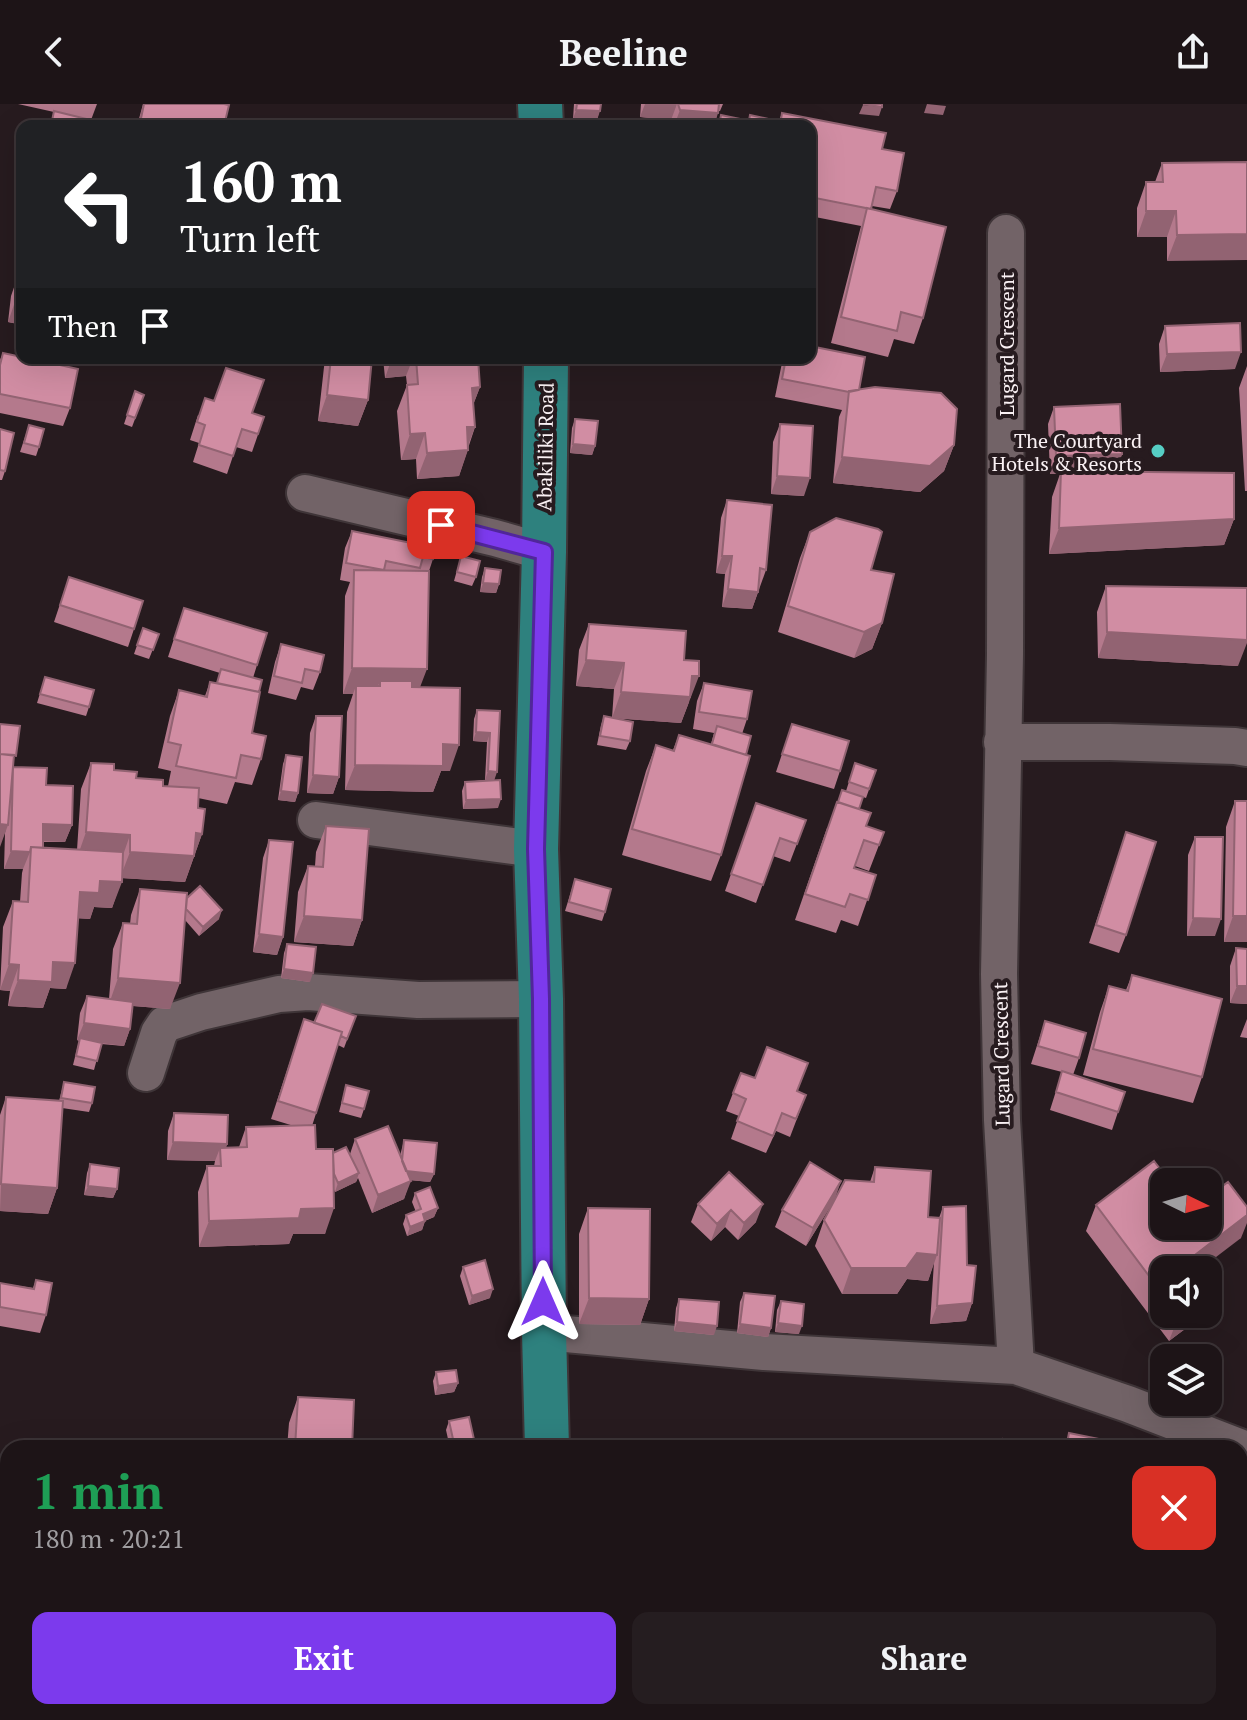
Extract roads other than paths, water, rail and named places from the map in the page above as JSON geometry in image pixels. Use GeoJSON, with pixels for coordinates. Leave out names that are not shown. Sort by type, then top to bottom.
{"type":"FeatureCollection","features":[{"type":"Feature","properties":{"kind":"main road","name":"Abakiliki Road"},"geometry":{"type":"LineString","coordinates":[[546,364],[536,849],[547,1440]]}},
{"type":"Feature","properties":{"kind":"street","name":"Lugard Crescent"},"geometry":{"type":"LineString","coordinates":[[1006,233],[1005,655],[999,974],[1002,1120],[1016,1366]]}},
{"type":"Feature","properties":{"kind":"street"},"geometry":{"type":"LineString","coordinates":[[305,493],[544,552]]}},
{"type":"Feature","properties":{"kind":"street"},"geometry":{"type":"LineString","coordinates":[[1002,742],[1110,742],[1247,748]]}},
{"type":"Feature","properties":{"kind":"street"},"geometry":{"type":"LineString","coordinates":[[316,820],[536,849]]}},
{"type":"Feature","properties":{"kind":"street"},"geometry":{"type":"LineString","coordinates":[[146,1073],[165,1024],[201,1012],[279,994],[308,992],[418,1000],[541,999]]}},
{"type":"Feature","properties":{"kind":"street"},"geometry":{"type":"LineString","coordinates":[[544,1332],[764,1352],[1016,1366],[1221,1440]]}},
{"type":"Feature","properties":{"kind":"place","name":"The Courtyard Hotels & Resorts"},"geometry":{"type":"Point","coordinates":[1158,451]}}]}
